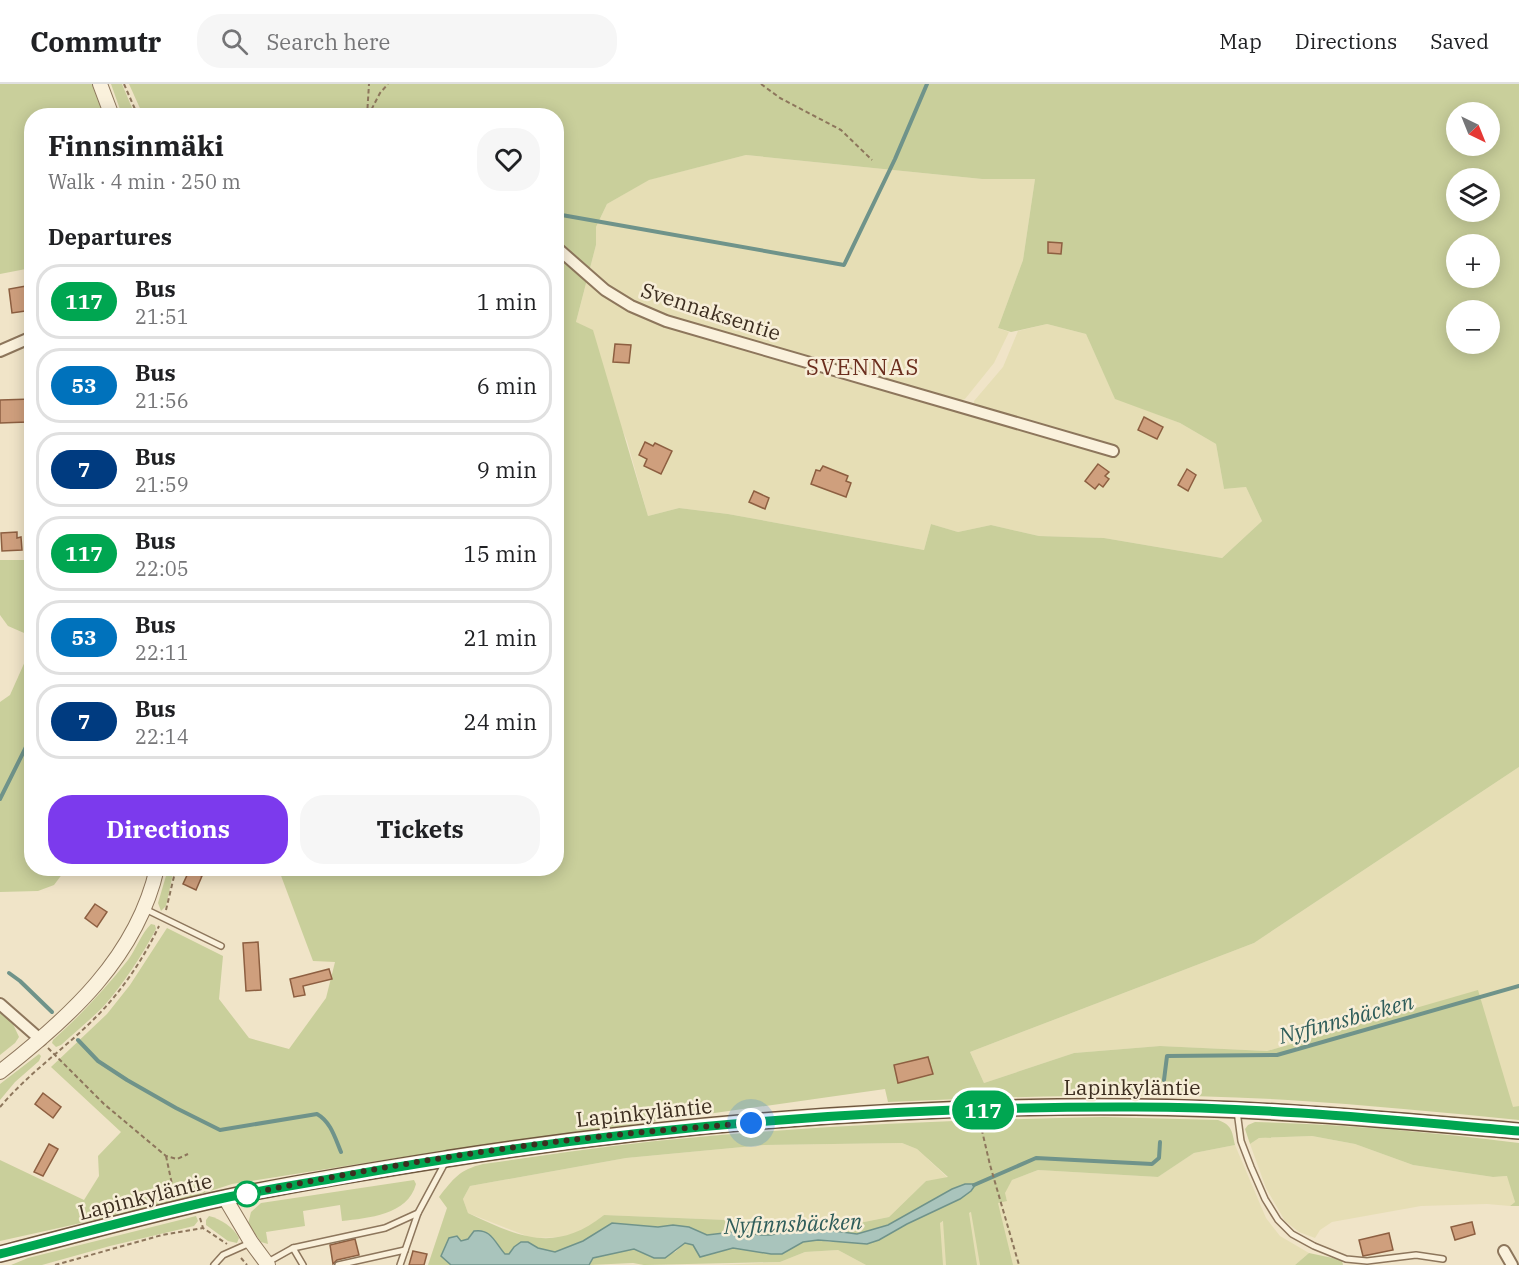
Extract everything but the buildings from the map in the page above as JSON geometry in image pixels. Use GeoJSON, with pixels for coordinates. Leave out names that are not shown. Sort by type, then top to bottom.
{"type":"FeatureCollection","features":[{"type":"Feature","properties":{"kind":"main road","name":"Lapinkyläntie"},"geometry":{"type":"LineString","coordinates":[[0,1254],[225,1198],[447,1159],[598,1137],[837,1116],[1125,1107],[1237,1109],[1327,1114],[1519,1131]]}},
{"type":"Feature","properties":{"kind":"street"},"geometry":{"type":"LineString","coordinates":[[100,84],[109,108]]}},
{"type":"Feature","properties":{"kind":"street","name":"Svennaksentie"},"geometry":{"type":"LineString","coordinates":[[564,254],[605,290],[631,306],[666,321],[1113,451]]}},
{"type":"Feature","properties":{"kind":"street"},"geometry":{"type":"LineString","coordinates":[[0,351],[24,340]]}},
{"type":"Feature","properties":{"kind":"street"},"geometry":{"type":"LineString","coordinates":[[0,1072],[40,1040],[107,973],[135,930],[145,909],[155,876]]}},
{"type":"Feature","properties":{"kind":"street"},"geometry":{"type":"LineString","coordinates":[[0,1004],[40,1040]]}},
{"type":"Feature","properties":{"kind":"street"},"geometry":{"type":"LineString","coordinates":[[225,1198],[267,1264]]}},
{"type":"Feature","properties":{"kind":"street"},"geometry":{"type":"LineString","coordinates":[[1504,1251],[1512,1265]]}},
{"type":"Feature","properties":{"kind":"lane"},"geometry":{"type":"LineString","coordinates":[[145,909],[221,946]]}},
{"type":"Feature","properties":{"kind":"lane"},"geometry":{"type":"LineString","coordinates":[[1237,1109],[1241,1141],[1265,1199],[1278,1220],[1292,1234],[1346,1259],[1366,1261],[1416,1255],[1443,1259]]}},
{"type":"Feature","properties":{"kind":"lane"},"geometry":{"type":"LineString","coordinates":[[400,1265],[418,1213],[447,1159]]}},
{"type":"Feature","properties":{"kind":"lane"},"geometry":{"type":"LineString","coordinates":[[267,1264],[293,1248],[385,1228],[418,1213]]}},
{"type":"Feature","properties":{"kind":"lane"},"geometry":{"type":"LineString","coordinates":[[214,1265],[223,1255],[251,1242]]}},
{"type":"Feature","properties":{"kind":"lane"},"geometry":{"type":"LineString","coordinates":[[293,1248],[303,1265]]}},
{"type":"Feature","properties":{"kind":"lane"},"geometry":{"type":"LineString","coordinates":[[338,1265],[405,1250]]}},
{"type":"Feature","properties":{"kind":"path"},"geometry":{"type":"LineString","coordinates":[[124,84],[134,108]]}},
{"type":"Feature","properties":{"kind":"path"},"geometry":{"type":"LineString","coordinates":[[368,108],[369,84]]}},
{"type":"Feature","properties":{"kind":"path"},"geometry":{"type":"LineString","coordinates":[[372,108],[388,84]]}},
{"type":"Feature","properties":{"kind":"path"},"geometry":{"type":"LineString","coordinates":[[761,84],[780,98],[841,130],[872,160]]}},
{"type":"Feature","properties":{"kind":"path"},"geometry":{"type":"LineString","coordinates":[[40,1040],[104,1104],[166,1156],[177,1159],[188,1154]]}},
{"type":"Feature","properties":{"kind":"path"},"geometry":{"type":"LineString","coordinates":[[980,1110],[980,1125],[990,1165],[1019,1265]]}},
{"type":"Feature","properties":{"kind":"path"},"geometry":{"type":"LineString","coordinates":[[166,1156],[173,1189],[185,1196]]}},
{"type":"Feature","properties":{"kind":"path"},"geometry":{"type":"LineString","coordinates":[[200,1215],[203,1228]]}},
{"type":"Feature","properties":{"kind":"path"},"geometry":{"type":"LineString","coordinates":[[55,1265],[162,1235],[203,1228],[234,1249],[247,1265]]}},
{"type":"Feature","properties":{"kind":"shaded area"},"geometry":{"type":"Polygon","coordinates":[[[746,155],[982,179],[1035,179],[1023,260],[998,328],[1009,332],[994,363],[965,399],[956,403],[680,323],[631,303],[589,272],[596,245],[596,227],[607,204],[648,180],[746,155]]]}},
{"type":"Feature","properties":{"kind":"shaded area"},"geometry":{"type":"Polygon","coordinates":[[[587,280],[618,305],[644,319],[835,378],[1043,433],[973,405],[974,401],[1003,367],[1018,331],[1047,324],[1086,334],[1115,398],[1180,423],[1216,444],[1224,489],[1246,487],[1262,521],[1222,558],[1104,538],[1039,536],[991,525],[958,532],[931,524],[924,550],[728,514],[679,508],[648,516],[627,441],[576,322],[587,280]]]}},
{"type":"Feature","properties":{"kind":"shaded area"},"geometry":{"type":"Polygon","coordinates":[[[1519,767],[1519,1106],[1513,1108],[1318,1037],[1267,1051],[1160,1046],[1074,1053],[984,1083],[970,1052],[1254,943],[1519,767]]]}},
{"type":"Feature","properties":{"kind":"shaded area"},"geometry":{"type":"Polygon","coordinates":[[[1312,1136],[1355,1144],[1413,1165],[1493,1177],[1508,1176],[1515,1202],[1510,1206],[1487,1204],[1421,1206],[1332,1222],[1320,1230],[1315,1238],[1299,1232],[1285,1221],[1266,1188],[1250,1144],[1259,1138],[1312,1136]]]}},
{"type":"Feature","properties":{"kind":"shaded area"},"geometry":{"type":"Polygon","coordinates":[[[902,1143],[917,1149],[948,1178],[926,1181],[889,1217],[849,1225],[604,1215],[587,1228],[565,1237],[532,1238],[468,1213],[463,1199],[470,1186],[626,1158],[764,1145],[902,1143]]]}},
{"type":"Feature","properties":{"kind":"shaded area"},"geometry":{"type":"Polygon","coordinates":[[[1235,1145],[1266,1218],[1280,1236],[1309,1253],[1295,1265],[903,1265],[915,1231],[1007,1200],[1004,1193],[1012,1180],[1038,1170],[1158,1177],[1194,1153],[1235,1145]]]}},
{"type":"Feature","properties":{"kind":"shaded area"},"geometry":{"type":"Polygon","coordinates":[[[838,1250],[866,1265],[720,1265],[780,1262],[805,1252],[838,1250]]]}},
{"type":"Feature","properties":{"kind":"green space"},"geometry":{"type":"Polygon","coordinates":[[[0,84],[95,84],[104,108],[24,108],[24,269],[0,274],[0,84]]]}},
{"type":"Feature","properties":{"kind":"green space"},"geometry":{"type":"Polygon","coordinates":[[[111,84],[122,84],[132,108],[120,108],[111,84]]]}},
{"type":"Feature","properties":{"kind":"green space"},"geometry":{"type":"Polygon","coordinates":[[[129,84],[1519,84],[1519,767],[1254,943],[970,1052],[984,1083],[1074,1053],[1160,1046],[1267,1051],[1478,990],[1513,1107],[1519,1106],[1519,1120],[1317,1102],[1188,1096],[1038,1097],[888,1102],[885,1089],[390,1159],[232,1184],[176,1202],[0,1241],[0,1160],[84,1200],[99,1176],[98,1156],[121,1132],[51,1067],[107,1014],[130,985],[167,928],[223,956],[219,999],[249,1038],[289,1049],[326,998],[335,962],[313,961],[281,876],[564,876],[564,108],[140,108],[129,84]],[[746,155],[649,180],[607,204],[596,227],[596,245],[576,322],[593,330],[648,516],[679,508],[728,514],[924,550],[931,524],[958,532],[991,525],[1039,536],[1104,538],[1222,558],[1262,521],[1246,487],[1224,489],[1216,444],[1180,423],[1115,399],[1086,334],[1047,324],[1011,332],[998,328],[1023,260],[1035,179],[982,179],[746,155]]]}},
{"type":"Feature","properties":{"kind":"green space"},"geometry":{"type":"Polygon","coordinates":[[[0,560],[24,560],[24,633],[8,626],[0,615],[0,560]]]}},
{"type":"Feature","properties":{"kind":"green space"},"geometry":{"type":"Polygon","coordinates":[[[24,664],[24,876],[61,876],[54,885],[38,891],[0,892],[0,702],[10,695],[24,664]]]}},
{"type":"Feature","properties":{"kind":"green space"},"geometry":{"type":"Polygon","coordinates":[[[166,876],[172,876],[166,906],[161,911],[158,903],[166,876]]]}},
{"type":"Feature","properties":{"kind":"green space"},"geometry":{"type":"Polygon","coordinates":[[[151,924],[155,925],[156,929],[118,989],[98,1012],[56,1047],[52,1043],[53,1040],[111,981],[128,960],[151,924]]]}},
{"type":"Feature","properties":{"kind":"green space"},"geometry":{"type":"Polygon","coordinates":[[[0,1012],[13,1024],[19,1037],[0,1055],[0,1012]]]}},
{"type":"Feature","properties":{"kind":"green space"},"geometry":{"type":"Polygon","coordinates":[[[39,1054],[41,1056],[39,1061],[15,1082],[0,1100],[0,1084],[39,1054]]]}},
{"type":"Feature","properties":{"kind":"green space"},"geometry":{"type":"Polygon","coordinates":[[[1050,1118],[1218,1120],[1231,1129],[1235,1145],[1194,1153],[1158,1177],[1038,1170],[1012,1180],[1005,1193],[1007,1201],[998,1203],[1013,1265],[980,1265],[971,1212],[969,1213],[977,1265],[946,1265],[943,1221],[940,1223],[943,1265],[866,1265],[838,1250],[805,1252],[780,1262],[589,1265],[593,1258],[634,1249],[654,1258],[675,1252],[685,1243],[693,1245],[700,1257],[733,1248],[782,1254],[803,1242],[879,1240],[960,1199],[975,1184],[965,1184],[888,1225],[857,1234],[844,1234],[830,1230],[795,1229],[771,1235],[740,1231],[707,1235],[689,1227],[612,1223],[583,1241],[555,1252],[538,1248],[528,1242],[514,1247],[509,1255],[474,1231],[468,1239],[461,1241],[441,1256],[451,1265],[428,1265],[447,1208],[439,1197],[458,1176],[468,1169],[483,1164],[628,1144],[730,1134],[890,1124],[1050,1118]],[[902,1143],[764,1145],[626,1158],[470,1186],[463,1199],[468,1213],[504,1229],[537,1238],[569,1235],[604,1215],[849,1225],[889,1217],[926,1181],[948,1177],[917,1149],[902,1143]]]}},
{"type":"Feature","properties":{"kind":"green space"},"geometry":{"type":"Polygon","coordinates":[[[1255,1122],[1387,1129],[1519,1143],[1519,1206],[1510,1206],[1515,1202],[1507,1176],[1493,1177],[1413,1165],[1355,1144],[1312,1136],[1259,1138],[1250,1144],[1245,1129],[1255,1122]]]}},
{"type":"Feature","properties":{"kind":"green space"},"geometry":{"type":"Polygon","coordinates":[[[414,1180],[416,1184],[412,1194],[405,1202],[396,1209],[375,1216],[342,1221],[340,1205],[303,1211],[305,1226],[266,1232],[268,1244],[261,1242],[248,1224],[251,1212],[261,1203],[414,1180]]]}},
{"type":"Feature","properties":{"kind":"green space"},"geometry":{"type":"Polygon","coordinates":[[[196,1216],[198,1221],[194,1226],[42,1265],[11,1265],[28,1258],[196,1216]]]}},
{"type":"Feature","properties":{"kind":"green space"},"geometry":{"type":"Polygon","coordinates":[[[209,1216],[230,1227],[239,1238],[237,1243],[228,1241],[206,1225],[209,1216]]]}},
{"type":"Feature","properties":{"kind":"green space"},"geometry":{"type":"Polygon","coordinates":[[[1309,1253],[1342,1260],[1343,1265],[1295,1265],[1309,1253]]]}},
{"type":"Feature","properties":{"kind":"water"},"geometry":{"type":"Polygon","coordinates":[[[965,1184],[976,1184],[960,1199],[867,1244],[818,1240],[803,1242],[782,1254],[733,1248],[700,1257],[693,1245],[685,1243],[665,1258],[654,1258],[634,1249],[593,1258],[589,1265],[451,1265],[441,1256],[449,1238],[457,1236],[461,1241],[468,1239],[474,1231],[489,1234],[505,1254],[509,1254],[521,1242],[528,1242],[538,1248],[555,1252],[583,1241],[612,1223],[689,1227],[707,1235],[741,1231],[771,1235],[795,1229],[812,1228],[857,1234],[888,1225],[965,1184]]]}},
{"type":"Feature","properties":{"kind":"waterway"},"geometry":{"type":"LineString","coordinates":[[564,215],[844,265],[895,159],[927,84]]}},
{"type":"Feature","properties":{"kind":"waterway"},"geometry":{"type":"LineString","coordinates":[[0,799],[24,751]]}},
{"type":"Feature","properties":{"kind":"waterway","name":"Nyfinnsbäcken"},"geometry":{"type":"LineString","coordinates":[[9,973],[52,1012]]}},
{"type":"Feature","properties":{"kind":"waterway","name":"Nyfinnsbäcken"},"geometry":{"type":"LineString","coordinates":[[1164,1080],[1167,1056],[1277,1055],[1519,986]]}},
{"type":"Feature","properties":{"kind":"waterway","name":"Nyfinnsbäcken"},"geometry":{"type":"LineString","coordinates":[[78,1040],[98,1061],[127,1080],[220,1130],[317,1114],[329,1126],[341,1152]]}},
{"type":"Feature","properties":{"kind":"waterway","name":"Nyfinnsbäcken"},"geometry":{"type":"LineString","coordinates":[[974,1185],[1036,1158],[1152,1164],[1159,1158],[1160,1142]]}},
{"type":"Feature","properties":{"kind":"bus line","name":"117"},"geometry":{"type":"LineString","coordinates":[[0,1254],[225,1198],[413,1163],[598,1137],[773,1121],[848,1115],[1068,1107],[1137,1107],[1327,1114],[1519,1131]]}},
{"type":"Feature","properties":{"kind":"district","name":"SVENNAS"},"geometry":{"type":"Point","coordinates":[863,366]}},
{"type":"Feature","properties":{"kind":"route"},"geometry":{"type":"LineString","coordinates":[[247,1194],[413,1163],[525,1146],[751,1123]]}}]}
